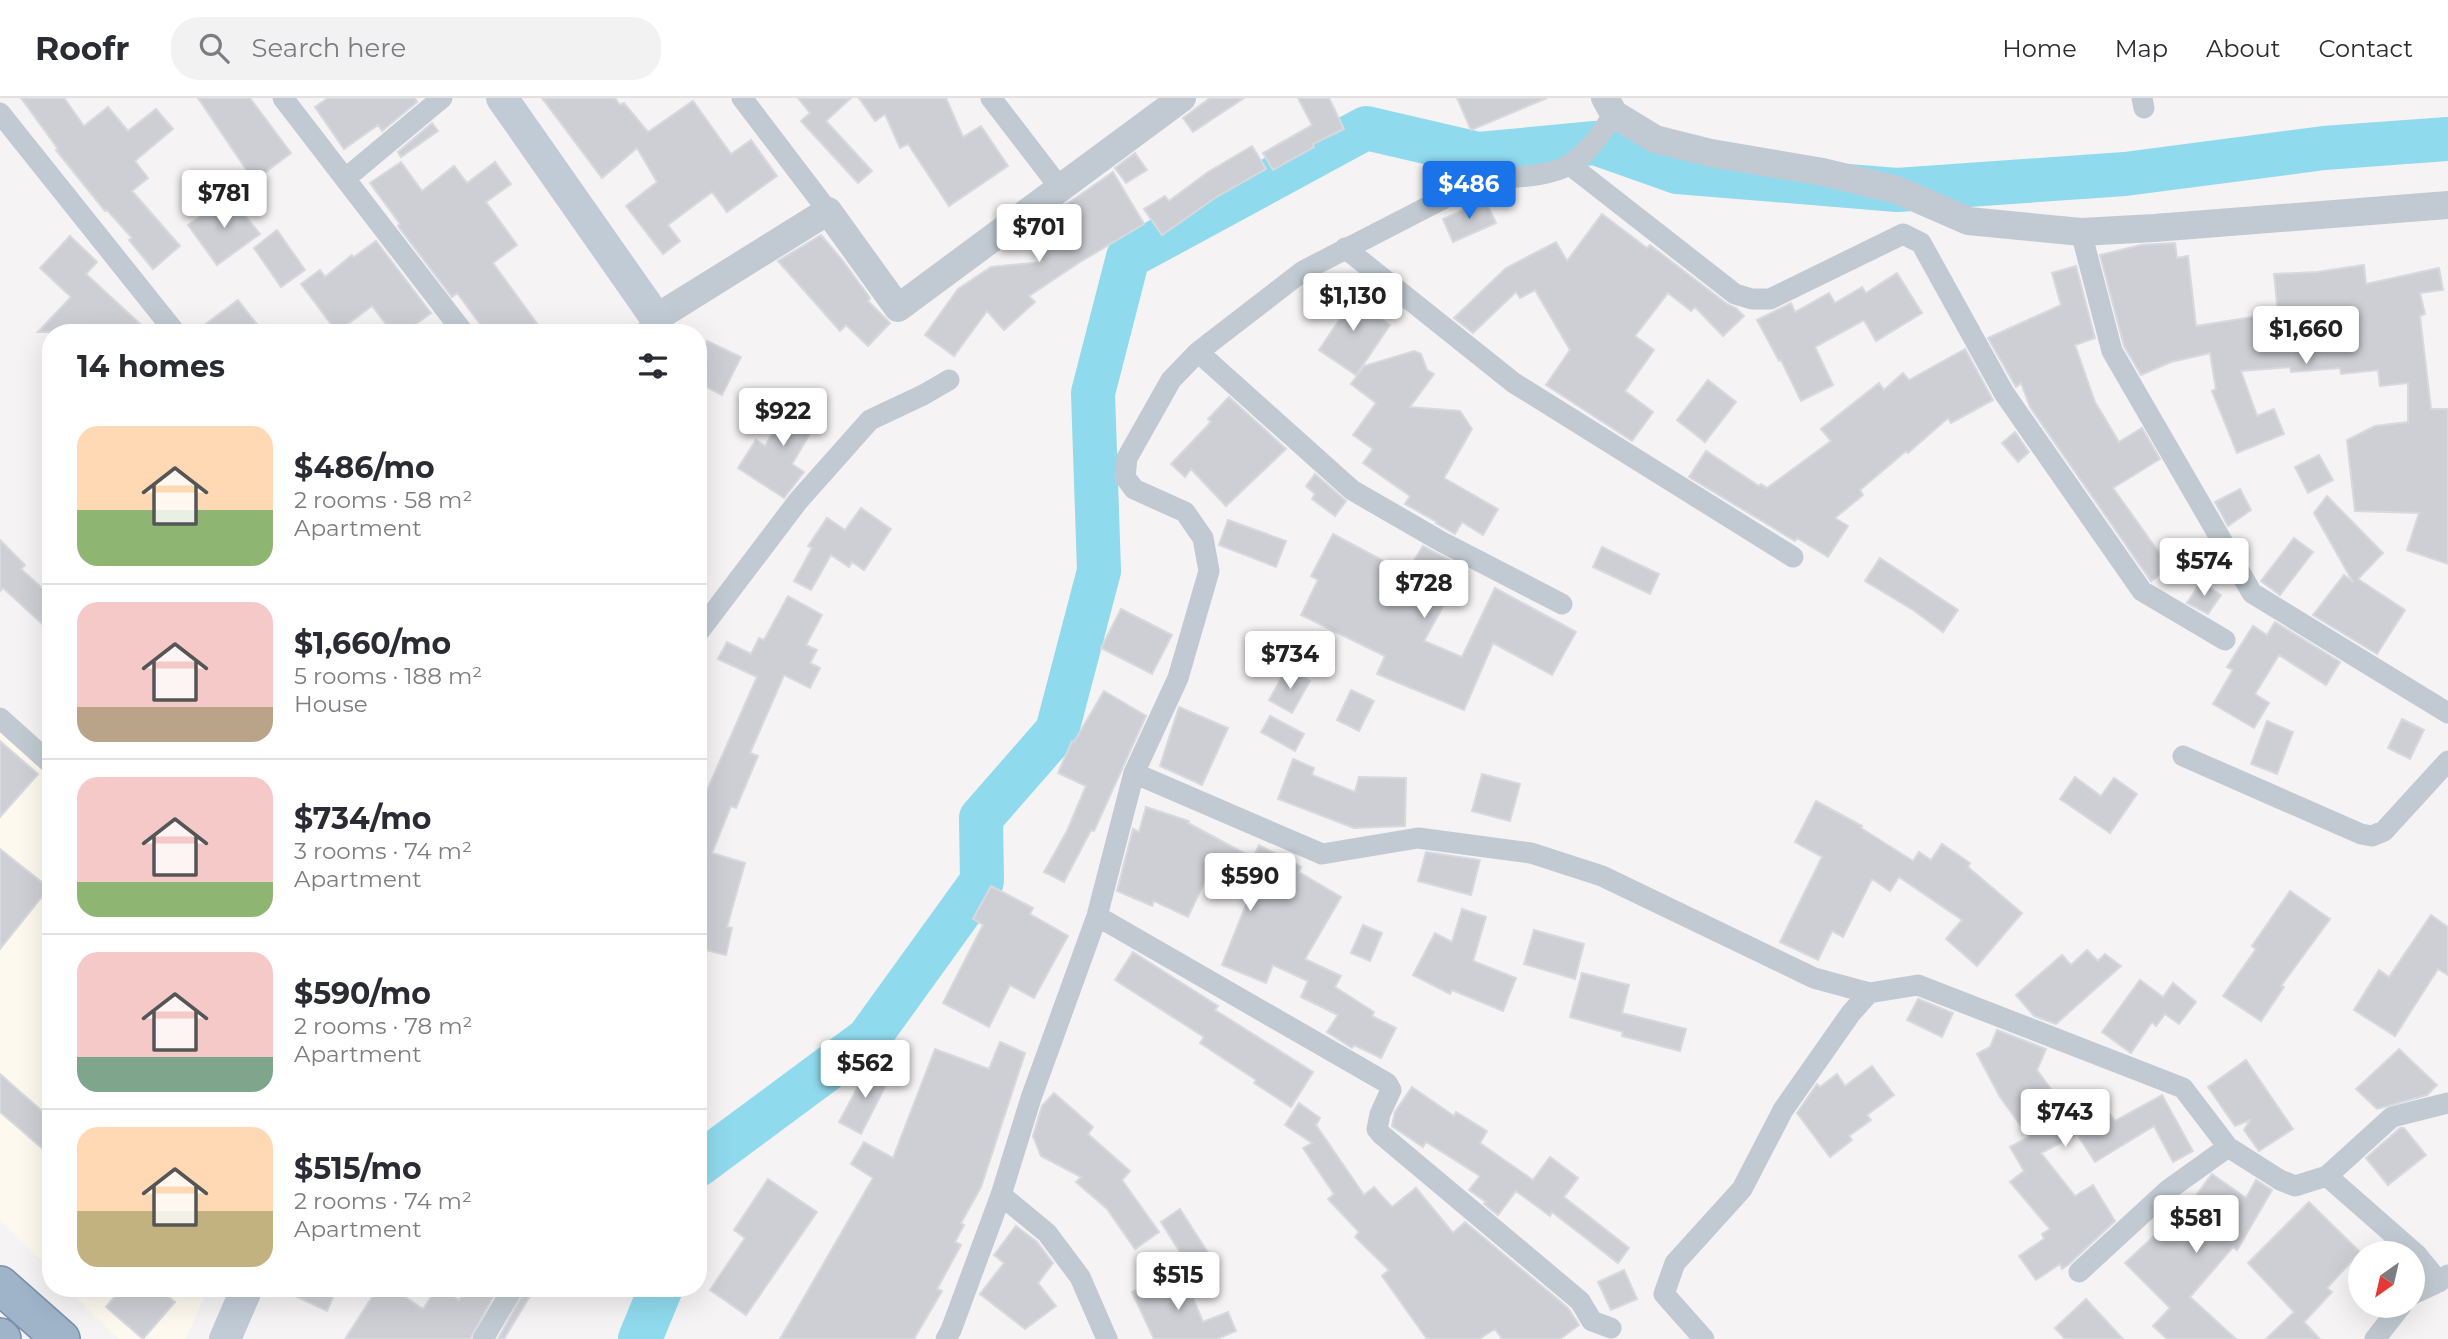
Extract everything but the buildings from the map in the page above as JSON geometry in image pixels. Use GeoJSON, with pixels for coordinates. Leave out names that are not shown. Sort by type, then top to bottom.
{"type":"FeatureCollection","features":[{"type":"Feature","properties":{"kind":"highway"},"geometry":{"type":"LineString","coordinates":[[0,1285],[61,1339]]}},
{"type":"Feature","properties":{"kind":"main road"},"geometry":{"type":"LineString","coordinates":[[502,98],[654,324]]}},
{"type":"Feature","properties":{"kind":"main road"},"geometry":{"type":"LineString","coordinates":[[225,1339],[243,1297]]}},
{"type":"Feature","properties":{"kind":"street"},"geometry":{"type":"LineString","coordinates":[[283,98],[457,324]]}},
{"type":"Feature","properties":{"kind":"street"},"geometry":{"type":"LineString","coordinates":[[346,177],[442,98]]}},
{"type":"Feature","properties":{"kind":"street"},"geometry":{"type":"LineString","coordinates":[[742,98],[898,309],[1182,98]]}},
{"type":"Feature","properties":{"kind":"street"},"geometry":{"type":"LineString","coordinates":[[991,98],[1060,188]]}},
{"type":"Feature","properties":{"kind":"street"},"geometry":{"type":"LineString","coordinates":[[946,1339],[1001,1195],[1031,1098],[1097,916],[1134,773],[1178,678],[1209,571],[1203,538],[1185,512],[1134,489],[1125,477],[1127,457],[1171,380],[1198,352],[1303,271],[1461,188],[1479,182],[1530,177],[1570,165],[1595,143],[1610,106],[1655,139],[1711,153],[1824,172],[1897,190],[1968,221],[2081,232],[2448,205]]}},
{"type":"Feature","properties":{"kind":"street"},"geometry":{"type":"LineString","coordinates":[[0,113],[169,324]]}},
{"type":"Feature","properties":{"kind":"street"},"geometry":{"type":"LineString","coordinates":[[1570,165],[1735,294],[1752,299],[1770,299],[1903,234],[1921,243],[2004,393],[2142,591],[2225,640]]}},
{"type":"Feature","properties":{"kind":"street"},"geometry":{"type":"LineString","coordinates":[[657,324],[828,211]]}},
{"type":"Feature","properties":{"kind":"street"},"geometry":{"type":"LineString","coordinates":[[2081,232],[2112,351],[2252,593],[2448,713]]}},
{"type":"Feature","properties":{"kind":"street"},"geometry":{"type":"LineString","coordinates":[[1345,248],[1514,383],[1793,557]]}},
{"type":"Feature","properties":{"kind":"street"},"geometry":{"type":"LineString","coordinates":[[1198,352],[1352,490],[1442,542],[1562,604]]}},
{"type":"Feature","properties":{"kind":"street"},"geometry":{"type":"LineString","coordinates":[[707,621],[798,501],[870,420],[948,380]]}},
{"type":"Feature","properties":{"kind":"street"},"geometry":{"type":"LineString","coordinates":[[0,718],[42,756]]}},
{"type":"Feature","properties":{"kind":"street"},"geometry":{"type":"LineString","coordinates":[[2183,756],[2361,834],[2372,836],[2384,831],[2448,761]]}},
{"type":"Feature","properties":{"kind":"street"},"geometry":{"type":"LineString","coordinates":[[1134,773],[1322,854],[1418,838],[1531,853],[1602,876],[1814,978],[1869,993],[1918,985],[2183,1088],[2228,1147],[2280,1181],[2295,1186],[2327,1176],[2392,1117],[2448,1103]]}},
{"type":"Feature","properties":{"kind":"street"},"geometry":{"type":"LineString","coordinates":[[1097,916],[1387,1083],[1391,1090],[1380,1114],[1377,1129],[1382,1135],[1580,1301],[1592,1321],[1611,1328]]}},
{"type":"Feature","properties":{"kind":"street"},"geometry":{"type":"LineString","coordinates":[[1704,1339],[1664,1294],[1675,1263],[1742,1189],[1783,1110],[1851,1013],[1869,993]]}},
{"type":"Feature","properties":{"kind":"street"},"geometry":{"type":"LineString","coordinates":[[2079,1272],[2168,1190],[2228,1147]]}},
{"type":"Feature","properties":{"kind":"street"},"geometry":{"type":"LineString","coordinates":[[2327,1176],[2443,1279],[2426,1288]]}},
{"type":"Feature","properties":{"kind":"street"},"geometry":{"type":"LineString","coordinates":[[1001,1195],[1047,1233],[1080,1277],[1107,1339]]}},
{"type":"Feature","properties":{"kind":"street"},"geometry":{"type":"LineString","coordinates":[[483,1339],[508,1297]]}},
{"type":"Feature","properties":{"kind":"street"},"geometry":{"type":"LineString","coordinates":[[2375,1339],[2392,1318]]}},
{"type":"Feature","properties":{"kind":"shaded area"},"geometry":{"type":"Polygon","coordinates":[[[0,729],[42,767],[42,1262],[0,1220],[0,729]]]}},
{"type":"Feature","properties":{"kind":"shaded area"},"geometry":{"type":"Polygon","coordinates":[[[76,1297],[204,1297],[186,1339],[118,1339],[76,1297]]]}},
{"type":"Feature","properties":{"kind":"waterway"},"geometry":{"type":"LineString","coordinates":[[707,1158],[868,1039],[982,881],[981,818],[1057,731],[1099,571],[1093,393],[1128,257],[1366,128],[1478,154],[1595,143],[1677,172],[1897,190],[2125,174],[2324,148],[2448,139]]}},
{"type":"Feature","properties":{"kind":"waterway"},"geometry":{"type":"LineString","coordinates":[[640,1339],[657,1297]]}}]}
